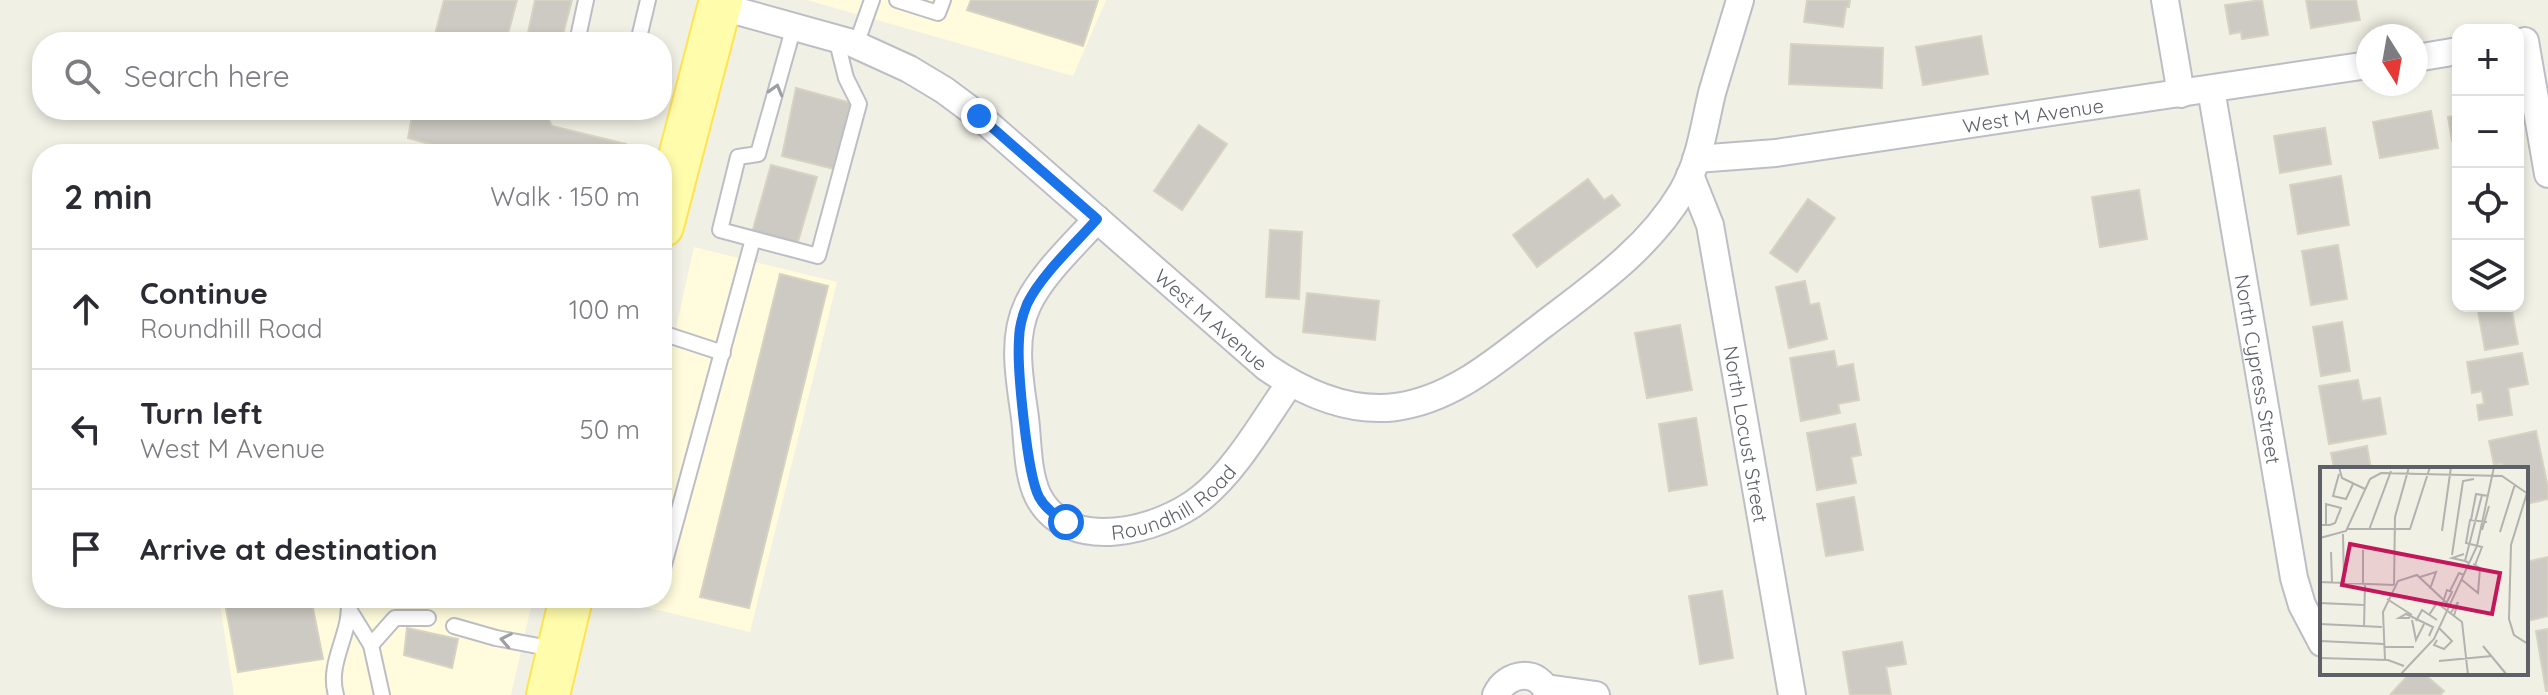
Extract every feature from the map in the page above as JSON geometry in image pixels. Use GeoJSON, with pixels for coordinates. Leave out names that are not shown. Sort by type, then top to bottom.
{"type":"FeatureCollection","features":[{"type":"Feature","properties":{"kind":"main road"},"geometry":{"type":"LineString","coordinates":[[672,188],[720,3]]}},
{"type":"Feature","properties":{"kind":"main road"},"geometry":{"type":"LineString","coordinates":[[548,695],[565,608]]}},
{"type":"Feature","properties":{"kind":"street"},"geometry":{"type":"LineString","coordinates":[[1693,167],[1740,0]]}},
{"type":"Feature","properties":{"kind":"street"},"geometry":{"type":"LineString","coordinates":[[2165,0],[2181,94]]}},
{"type":"Feature","properties":{"kind":"street","name":"West M Avenue"},"geometry":{"type":"LineString","coordinates":[[720,3],[846,42],[909,69],[944,90],[979,116],[1266,367],[1318,396],[1359,406],[1395,407],[1435,397],[1472,378],[1619,267],[1673,205],[1693,167],[2356,67]]}},
{"type":"Feature","properties":{"kind":"street"},"geometry":{"type":"LineString","coordinates":[[2530,40],[2548,174]]}},
{"type":"Feature","properties":{"kind":"street"},"geometry":{"type":"LineString","coordinates":[[2428,56],[2452,52]]}},
{"type":"Feature","properties":{"kind":"street","name":"North Cypress Street"},"geometry":{"type":"LineString","coordinates":[[2211,89],[2294,578],[2302,605],[2320,639]]}},
{"type":"Feature","properties":{"kind":"street","name":"North Locust Street"},"geometry":{"type":"LineString","coordinates":[[1693,167],[1710,225],[1792,695]]}},
{"type":"Feature","properties":{"kind":"street","name":"Roundhill Road"},"geometry":{"type":"LineString","coordinates":[[1097,219],[1036,289],[1027,306],[1019,337],[1030,465],[1038,494],[1053,513],[1092,532],[1121,532],[1156,523],[1183,510],[1203,497],[1239,456],[1290,383]]}},
{"type":"Feature","properties":{"kind":"street"},"geometry":{"type":"LineString","coordinates":[[1496,695],[1500,685],[1511,677],[1524,675],[1537,679],[1547,692],[1596,695]]}},
{"type":"Feature","properties":{"kind":"lane"},"geometry":{"type":"LineString","coordinates":[[579,32],[586,0]]}},
{"type":"Feature","properties":{"kind":"lane"},"geometry":{"type":"LineString","coordinates":[[794,26],[758,154],[738,157],[720,230],[818,256],[859,104],[846,78],[846,42],[872,0]]}},
{"type":"Feature","properties":{"kind":"lane"},"geometry":{"type":"LineString","coordinates":[[897,0],[938,13],[943,0]]}},
{"type":"Feature","properties":{"kind":"lane"},"geometry":{"type":"LineString","coordinates":[[639,32],[643,1]]}},
{"type":"Feature","properties":{"kind":"lane"},"geometry":{"type":"LineString","coordinates":[[672,536],[753,239]]}},
{"type":"Feature","properties":{"kind":"lane"},"geometry":{"type":"LineString","coordinates":[[672,336],[723,353]]}},
{"type":"Feature","properties":{"kind":"lane"},"geometry":{"type":"LineString","coordinates":[[336,695],[332,682],[348,608]]}},
{"type":"Feature","properties":{"kind":"lane"},"geometry":{"type":"LineString","coordinates":[[351,608],[371,645],[382,695]]}},
{"type":"Feature","properties":{"kind":"lane"},"geometry":{"type":"LineString","coordinates":[[371,645],[395,618],[428,618]]}},
{"type":"Feature","properties":{"kind":"lane"},"geometry":{"type":"LineString","coordinates":[[454,626],[559,650]]}},
{"type":"Feature","properties":{"kind":"shaded area"},"geometry":{"type":"Polygon","coordinates":[[[807,0],[1106,0],[1073,76],[807,0]]]}},
{"type":"Feature","properties":{"kind":"shaded area"},"geometry":{"type":"Polygon","coordinates":[[[694,247],[837,282],[750,632],[650,608],[672,608],[672,346],[694,247]]]}},
{"type":"Feature","properties":{"kind":"shaded area"},"geometry":{"type":"Polygon","coordinates":[[[221,608],[531,608],[511,695],[234,695],[221,608]]]}},
{"type":"Feature","properties":{"kind":"building"},"geometry":{"type":"Polygon","coordinates":[[[444,0],[517,0],[509,32],[436,32],[444,0]]]}},
{"type":"Feature","properties":{"kind":"building"},"geometry":{"type":"Polygon","coordinates":[[[535,0],[572,0],[564,32],[528,32],[535,0]]]}},
{"type":"Feature","properties":{"kind":"building"},"geometry":{"type":"Polygon","coordinates":[[[971,0],[1098,0],[1083,46],[967,10],[971,0]]]}},
{"type":"Feature","properties":{"kind":"building"},"geometry":{"type":"Polygon","coordinates":[[[1807,0],[1850,0],[1843,27],[1804,22],[1807,0]]]}},
{"type":"Feature","properties":{"kind":"building"},"geometry":{"type":"Polygon","coordinates":[[[2262,0],[2268,35],[2242,39],[2241,32],[2230,34],[2225,5],[2262,0]]]}},
{"type":"Feature","properties":{"kind":"building"},"geometry":{"type":"Polygon","coordinates":[[[2306,0],[2356,0],[2360,20],[2311,28],[2306,0]]]}},
{"type":"Feature","properties":{"kind":"building"},"geometry":{"type":"Polygon","coordinates":[[[1981,36],[1988,74],[1923,85],[1916,47],[1981,36]]]}},
{"type":"Feature","properties":{"kind":"building"},"geometry":{"type":"Polygon","coordinates":[[[1791,44],[1883,48],[1882,88],[1789,84],[1791,44]]]}},
{"type":"Feature","properties":{"kind":"building"},"geometry":{"type":"Polygon","coordinates":[[[796,88],[851,103],[834,169],[782,156],[796,88]]]}},
{"type":"Feature","properties":{"kind":"building"},"geometry":{"type":"Polygon","coordinates":[[[2431,111],[2438,148],[2380,158],[2373,122],[2431,111]]]}},
{"type":"Feature","properties":{"kind":"building"},"geometry":{"type":"Polygon","coordinates":[[[2452,116],[2452,141],[2448,117],[2452,116]]]}},
{"type":"Feature","properties":{"kind":"building"},"geometry":{"type":"Polygon","coordinates":[[[411,120],[549,120],[552,126],[626,144],[429,144],[408,138],[411,120]]]}},
{"type":"Feature","properties":{"kind":"building"},"geometry":{"type":"Polygon","coordinates":[[[1199,125],[1227,144],[1182,210],[1154,191],[1199,125]]]}},
{"type":"Feature","properties":{"kind":"building"},"geometry":{"type":"Polygon","coordinates":[[[2325,128],[2331,164],[2280,173],[2274,136],[2325,128]]]}},
{"type":"Feature","properties":{"kind":"building"},"geometry":{"type":"Polygon","coordinates":[[[771,165],[817,177],[797,245],[752,233],[771,165]]]}},
{"type":"Feature","properties":{"kind":"building"},"geometry":{"type":"Polygon","coordinates":[[[2341,176],[2349,225],[2298,234],[2290,185],[2341,176]]]}},
{"type":"Feature","properties":{"kind":"building"},"geometry":{"type":"Polygon","coordinates":[[[1588,179],[1604,200],[1612,195],[1620,205],[1537,267],[1513,235],[1588,179]]]}},
{"type":"Feature","properties":{"kind":"building"},"geometry":{"type":"Polygon","coordinates":[[[2139,190],[2147,239],[2100,247],[2092,197],[2139,190]]]}},
{"type":"Feature","properties":{"kind":"building"},"geometry":{"type":"Polygon","coordinates":[[[1808,199],[1835,218],[1797,272],[1770,253],[1808,199]]]}},
{"type":"Feature","properties":{"kind":"building"},"geometry":{"type":"Polygon","coordinates":[[[1270,230],[1302,232],[1299,299],[1266,297],[1270,230]]]}},
{"type":"Feature","properties":{"kind":"building"},"geometry":{"type":"Polygon","coordinates":[[[2338,245],[2347,299],[2311,305],[2302,251],[2338,245]]]}},
{"type":"Feature","properties":{"kind":"building"},"geometry":{"type":"Polygon","coordinates":[[[780,274],[828,286],[749,608],[700,597],[780,274]]]}},
{"type":"Feature","properties":{"kind":"building"},"geometry":{"type":"Polygon","coordinates":[[[1805,281],[1810,305],[1819,303],[1827,339],[1789,348],[1776,287],[1805,281]]]}},
{"type":"Feature","properties":{"kind":"building"},"geometry":{"type":"Polygon","coordinates":[[[1307,293],[1379,301],[1375,340],[1303,332],[1307,293]]]}},
{"type":"Feature","properties":{"kind":"building"},"geometry":{"type":"Polygon","coordinates":[[[2478,312],[2512,312],[2518,344],[2485,350],[2478,312]]]}},
{"type":"Feature","properties":{"kind":"building"},"geometry":{"type":"Polygon","coordinates":[[[2342,322],[2350,371],[2321,376],[2313,327],[2342,322]]]}},
{"type":"Feature","properties":{"kind":"building"},"geometry":{"type":"Polygon","coordinates":[[[1680,325],[1692,390],[1647,398],[1635,333],[1680,325]]]}},
{"type":"Feature","properties":{"kind":"building"},"geometry":{"type":"Polygon","coordinates":[[[1834,351],[1837,367],[1853,364],[1859,400],[1838,404],[1840,413],[1801,421],[1790,358],[1834,351]]]}},
{"type":"Feature","properties":{"kind":"building"},"geometry":{"type":"Polygon","coordinates":[[[2522,353],[2528,384],[2508,388],[2512,415],[2479,420],[2477,405],[2484,404],[2482,391],[2472,393],[2467,362],[2522,353]]]}},
{"type":"Feature","properties":{"kind":"building"},"geometry":{"type":"Polygon","coordinates":[[[2358,380],[2362,401],[2380,398],[2386,434],[2329,444],[2319,386],[2358,380]]]}},
{"type":"Feature","properties":{"kind":"building"},"geometry":{"type":"Polygon","coordinates":[[[1696,418],[1707,485],[1669,491],[1659,424],[1696,418]]]}},
{"type":"Feature","properties":{"kind":"building"},"geometry":{"type":"Polygon","coordinates":[[[1855,424],[1861,455],[1851,457],[1856,483],[1817,490],[1807,433],[1855,424]]]}},
{"type":"Feature","properties":{"kind":"building"},"geometry":{"type":"Polygon","coordinates":[[[2536,431],[2548,499],[2528,504],[2528,467],[2503,467],[2502,463],[2494,465],[2489,441],[2536,431]]]}},
{"type":"Feature","properties":{"kind":"building"},"geometry":{"type":"Polygon","coordinates":[[[2367,446],[2371,467],[2334,467],[2331,453],[2367,446]]]}},
{"type":"Feature","properties":{"kind":"building"},"geometry":{"type":"Polygon","coordinates":[[[1854,497],[1863,550],[1826,556],[1817,504],[1854,497]]]}},
{"type":"Feature","properties":{"kind":"building"},"geometry":{"type":"Polygon","coordinates":[[[2548,557],[2548,616],[2528,621],[2528,562],[2548,557]]]}},
{"type":"Feature","properties":{"kind":"building"},"geometry":{"type":"Polygon","coordinates":[[[1722,591],[1733,658],[1700,664],[1689,596],[1722,591]]]}},
{"type":"Feature","properties":{"kind":"building"},"geometry":{"type":"Polygon","coordinates":[[[226,608],[313,608],[323,659],[238,672],[226,608]]]}},
{"type":"Feature","properties":{"kind":"building"},"geometry":{"type":"Polygon","coordinates":[[[407,628],[458,639],[452,668],[404,655],[407,628]]]}},
{"type":"Feature","properties":{"kind":"building"},"geometry":{"type":"Polygon","coordinates":[[[2548,629],[2548,691],[2546,691],[2536,631],[2548,629]]]}},
{"type":"Feature","properties":{"kind":"building"},"geometry":{"type":"Polygon","coordinates":[[[1902,642],[1906,664],[1886,667],[1891,695],[1850,695],[1843,652],[1902,642]]]}},
{"type":"Feature","properties":{"kind":"building"},"geometry":{"type":"Polygon","coordinates":[[[2408,675],[2425,675],[2444,691],[2440,695],[2390,695],[2408,675]]]}},
{"type":"Feature","properties":{"kind":"route"},"geometry":{"type":"LineString","coordinates":[[979,116],[1097,219],[1036,289],[1027,306],[1019,337],[1030,465],[1038,494],[1046,507],[1066,522]]}}]}
